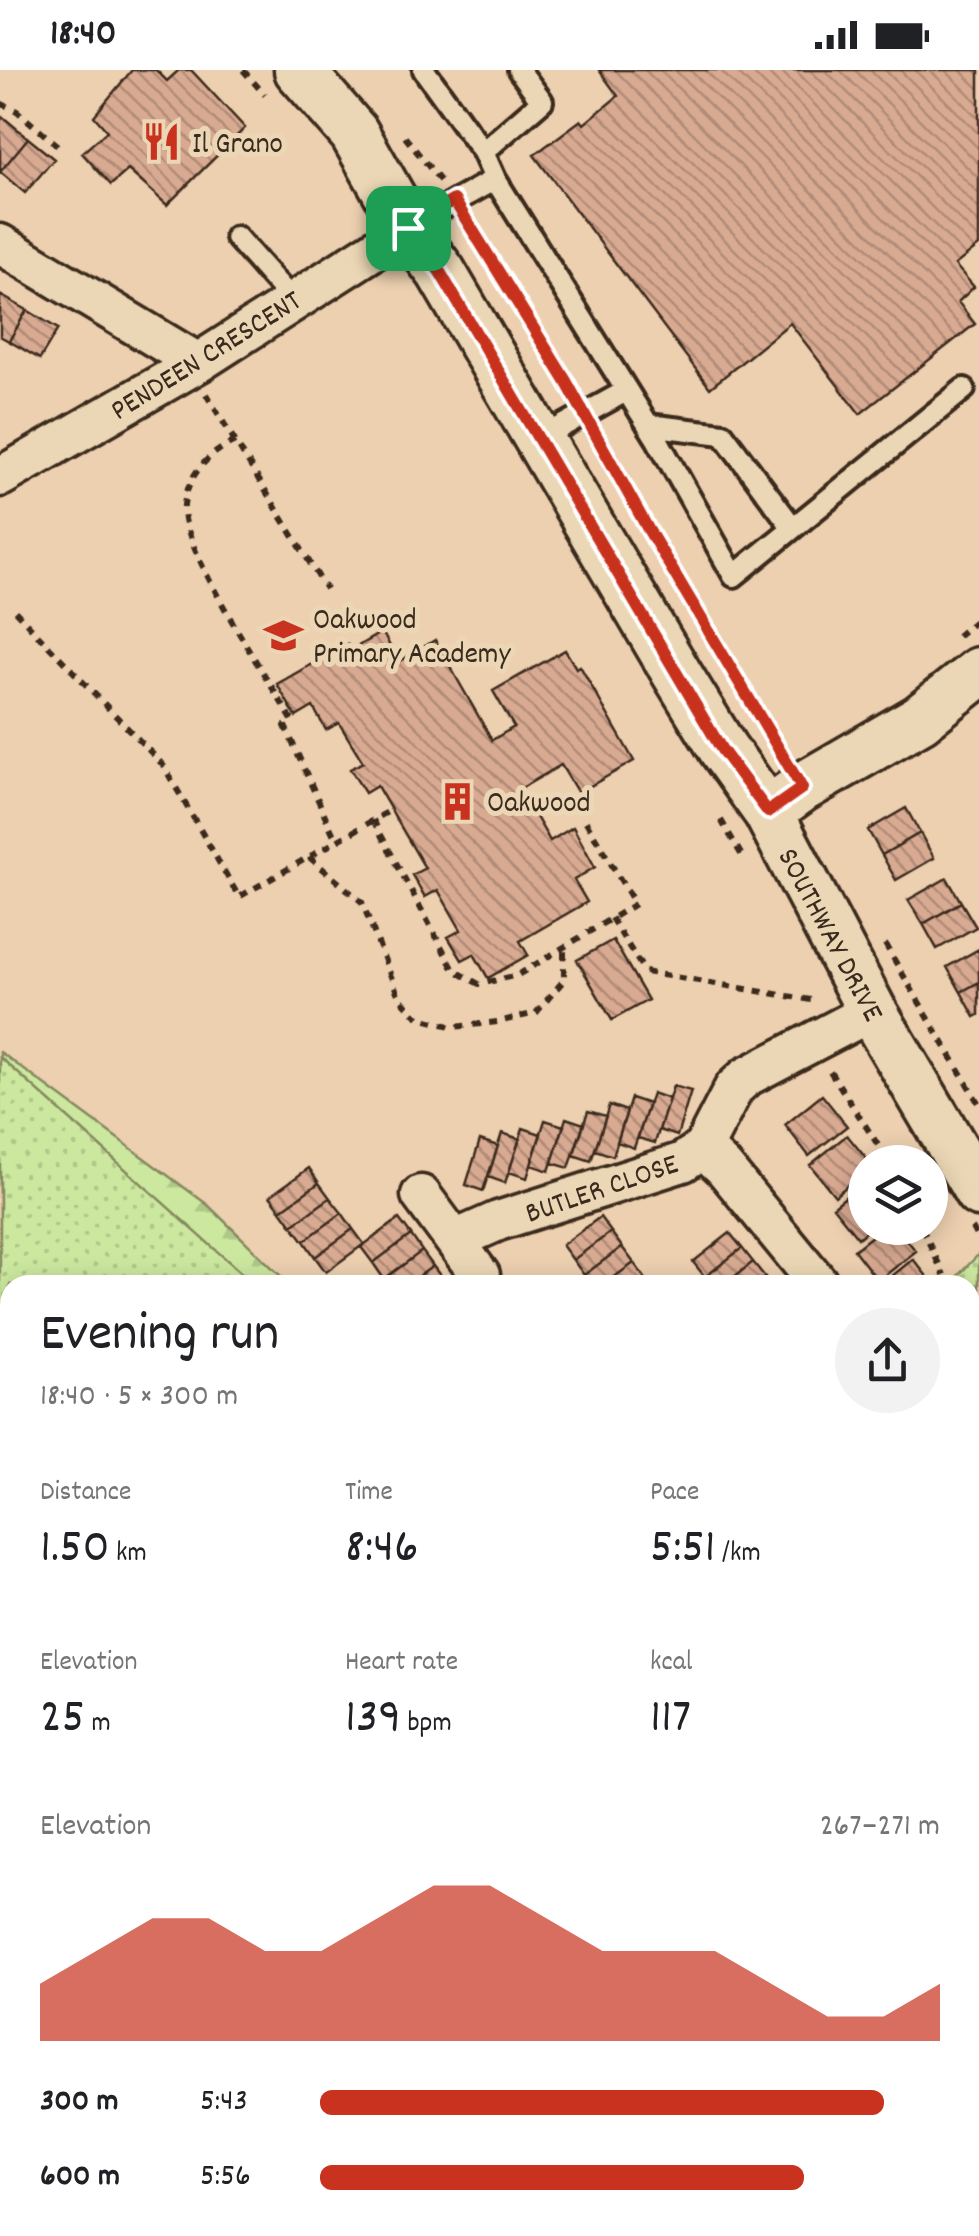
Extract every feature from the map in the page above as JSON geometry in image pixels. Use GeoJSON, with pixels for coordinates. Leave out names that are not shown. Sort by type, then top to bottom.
{"type":"FeatureCollection","features":[{"type":"Feature","properties":{"kind":"street","name":"SOUTHWAY DRIVE"},"geometry":{"type":"LineString","coordinates":[[285,86],[354,133],[722,750],[784,800],[851,1007],[979,1192]]}},
{"type":"Feature","properties":{"kind":"street","name":"PENDEEN CRESCENT"},"geometry":{"type":"LineString","coordinates":[[0,477],[193,366],[408,228]]}},
{"type":"Feature","properties":{"kind":"street"},"geometry":{"type":"LineString","coordinates":[[0,244],[193,366]]}},
{"type":"Feature","properties":{"kind":"street"},"geometry":{"type":"LineString","coordinates":[[784,800],[920,719],[979,672]]}},
{"type":"Feature","properties":{"kind":"street","name":"BUTLER CLOSE"},"geometry":{"type":"LineString","coordinates":[[455,1240],[498,1222],[683,1162],[702,1148],[734,1088],[746,1077],[811,1044],[851,1007]]}},
{"type":"Feature","properties":{"kind":"street"},"geometry":{"type":"LineString","coordinates":[[702,1148],[724,1168],[812,1275]]}},
{"type":"Feature","properties":{"kind":"street"},"geometry":{"type":"LineString","coordinates":[[421,1195],[480,1274]]}},
{"type":"Feature","properties":{"kind":"lane"},"geometry":{"type":"LineString","coordinates":[[424,70],[482,152],[494,179],[648,425],[734,576],[964,389]]}},
{"type":"Feature","properties":{"kind":"lane"},"geometry":{"type":"LineString","coordinates":[[482,152],[542,100],[519,70]]}},
{"type":"Feature","properties":{"kind":"lane"},"geometry":{"type":"LineString","coordinates":[[408,228],[494,179]]}},
{"type":"Feature","properties":{"kind":"lane"},"geometry":{"type":"LineString","coordinates":[[236,237],[292,302]]}},
{"type":"Feature","properties":{"kind":"lane"},"geometry":{"type":"LineString","coordinates":[[537,440],[626,391]]}},
{"type":"Feature","properties":{"kind":"lane"},"geometry":{"type":"LineString","coordinates":[[648,425],[723,434],[793,528]]}},
{"type":"Feature","properties":{"kind":"path"},"geometry":{"type":"LineString","coordinates":[[243,70],[285,86]]}},
{"type":"Feature","properties":{"kind":"path"},"geometry":{"type":"LineString","coordinates":[[0,103],[17,110],[58,146]]}},
{"type":"Feature","properties":{"kind":"path"},"geometry":{"type":"LineString","coordinates":[[454,200],[584,414],[648,529],[784,800]]}},
{"type":"Feature","properties":{"kind":"path"},"geometry":{"type":"LineString","coordinates":[[193,366],[326,589]]}},
{"type":"Feature","properties":{"kind":"path"},"geometry":{"type":"LineString","coordinates":[[235,441],[214,450],[192,476],[183,508],[193,546],[292,720],[285,726],[336,841]]}},
{"type":"Feature","properties":{"kind":"path"},"geometry":{"type":"LineString","coordinates":[[15,612],[163,764],[239,896],[391,810]]}},
{"type":"Feature","properties":{"kind":"path"},"geometry":{"type":"LineString","coordinates":[[373,820],[454,970],[480,984],[518,974],[635,904],[585,820]]}},
{"type":"Feature","properties":{"kind":"path"},"geometry":{"type":"LineString","coordinates":[[309,856],[362,902],[399,997],[419,1018],[454,1028],[536,1012],[564,980],[564,946]]}},
{"type":"Feature","properties":{"kind":"path"},"geometry":{"type":"LineString","coordinates":[[611,918],[645,972],[851,1007]]}},
{"type":"Feature","properties":{"kind":"path"},"geometry":{"type":"LineString","coordinates":[[935,1026],[979,1104]]}},
{"type":"Feature","properties":{"kind":"path"},"geometry":{"type":"LineString","coordinates":[[811,1044],[877,1145]]}},
{"type":"Feature","properties":{"kind":"path"},"geometry":{"type":"LineString","coordinates":[[930,1245],[944,1275]]}},
{"type":"Feature","properties":{"kind":"green space"},"geometry":{"type":"Polygon","coordinates":[[[0,1052],[208,1205],[280,1275],[0,1275],[0,1052]]]}},
{"type":"Feature","properties":{"kind":"green space"},"geometry":{"type":"Polygon","coordinates":[[[0,1057],[244,1275],[0,1275],[0,1057]]]}},
{"type":"Feature","properties":{"kind":"green space"},"geometry":{"type":"Polygon","coordinates":[[[979,1254],[979,1275],[959,1275],[979,1254]]]}},
{"type":"Feature","properties":{"kind":"building","name":"Il Grano"},"geometry":{"type":"Polygon","coordinates":[[[132,70],[156,70],[167,81],[179,70],[191,70],[245,128],[167,205],[128,170],[111,185],[82,153],[107,131],[94,116],[132,70]]]}},
{"type":"Feature","properties":{"kind":"building"},"geometry":{"type":"Polygon","coordinates":[[[599,70],[979,70],[979,246],[955,265],[974,287],[958,302],[975,324],[860,414],[790,323],[710,388],[534,155],[581,120],[584,124],[618,96],[599,70]]]}},
{"type":"Feature","properties":{"kind":"building"},"geometry":{"type":"Polygon","coordinates":[[[3,117],[28,138],[0,172],[0,121],[3,117]]]}},
{"type":"Feature","properties":{"kind":"building"},"geometry":{"type":"Polygon","coordinates":[[[28,138],[54,159],[25,193],[0,172],[28,138]]]}},
{"type":"Feature","properties":{"kind":"building"},"geometry":{"type":"Polygon","coordinates":[[[0,295],[27,310],[9,341],[0,336],[0,295]]]}},
{"type":"Feature","properties":{"kind":"building"},"geometry":{"type":"Polygon","coordinates":[[[27,310],[58,329],[40,359],[9,341],[27,310]]]}},
{"type":"Feature","properties":{"kind":"building","name":"Oakwood"},"geometry":{"type":"Polygon","coordinates":[[[382,632],[399,662],[435,640],[492,740],[514,727],[493,691],[565,650],[576,668],[580,666],[634,761],[578,793],[561,765],[520,789],[550,841],[573,827],[595,867],[574,880],[587,902],[520,941],[528,955],[488,978],[474,954],[462,960],[448,937],[461,930],[438,890],[425,897],[412,875],[425,868],[377,786],[365,793],[350,769],[363,762],[339,723],[326,730],[313,707],[296,717],[277,684],[347,644],[351,650],[382,632]]]}},
{"type":"Feature","properties":{"kind":"building"},"geometry":{"type":"Polygon","coordinates":[[[906,808],[920,833],[882,855],[868,830],[906,808]]]}},
{"type":"Feature","properties":{"kind":"building"},"geometry":{"type":"Polygon","coordinates":[[[920,833],[934,858],[896,880],[882,855],[920,833]]]}},
{"type":"Feature","properties":{"kind":"building"},"geometry":{"type":"Polygon","coordinates":[[[947,878],[961,902],[923,924],[908,900],[947,878]]]}},
{"type":"Feature","properties":{"kind":"building"},"geometry":{"type":"Polygon","coordinates":[[[961,902],[976,927],[937,949],[923,924],[961,902]]]}},
{"type":"Feature","properties":{"kind":"building"},"geometry":{"type":"Polygon","coordinates":[[[613,940],[648,1000],[612,1020],[577,960],[613,940]]]}},
{"type":"Feature","properties":{"kind":"building"},"geometry":{"type":"Polygon","coordinates":[[[979,949],[979,982],[961,992],[947,967],[979,949]]]}},
{"type":"Feature","properties":{"kind":"building"},"geometry":{"type":"Polygon","coordinates":[[[979,982],[979,1015],[975,1017],[961,992],[979,982]]]}},
{"type":"Feature","properties":{"kind":"building"},"geometry":{"type":"Polygon","coordinates":[[[673,1086],[691,1091],[677,1136],[659,1130],[673,1086]]]}},
{"type":"Feature","properties":{"kind":"building"},"geometry":{"type":"Polygon","coordinates":[[[652,1093],[669,1099],[655,1143],[638,1138],[652,1093]]]}},
{"type":"Feature","properties":{"kind":"building"},"geometry":{"type":"Polygon","coordinates":[[[822,1095],[847,1126],[809,1156],[785,1125],[822,1095]]]}},
{"type":"Feature","properties":{"kind":"building"},"geometry":{"type":"Polygon","coordinates":[[[631,1098],[649,1104],[634,1148],[617,1142],[631,1098]]]}},
{"type":"Feature","properties":{"kind":"building"},"geometry":{"type":"Polygon","coordinates":[[[609,1105],[627,1111],[613,1156],[595,1150],[609,1105]]]}},
{"type":"Feature","properties":{"kind":"building"},"geometry":{"type":"Polygon","coordinates":[[[588,1111],[606,1116],[591,1161],[573,1155],[588,1111]]]}},
{"type":"Feature","properties":{"kind":"building"},"geometry":{"type":"Polygon","coordinates":[[[566,1118],[584,1124],[569,1168],[552,1163],[566,1118]]]}},
{"type":"Feature","properties":{"kind":"building"},"geometry":{"type":"Polygon","coordinates":[[[545,1120],[564,1126],[549,1171],[531,1165],[545,1120]]]}},
{"type":"Feature","properties":{"kind":"building"},"geometry":{"type":"Polygon","coordinates":[[[523,1128],[541,1134],[527,1178],[509,1172],[523,1128]]]}},
{"type":"Feature","properties":{"kind":"building"},"geometry":{"type":"Polygon","coordinates":[[[502,1133],[520,1139],[505,1183],[488,1177],[502,1133]]]}},
{"type":"Feature","properties":{"kind":"building"},"geometry":{"type":"Polygon","coordinates":[[[847,1135],[855,1145],[848,1145],[848,1185],[835,1196],[810,1165],[847,1135]]]}},
{"type":"Feature","properties":{"kind":"building"},"geometry":{"type":"Polygon","coordinates":[[[480,1140],[498,1146],[483,1191],[466,1185],[480,1140]]]}},
{"type":"Feature","properties":{"kind":"building"},"geometry":{"type":"Polygon","coordinates":[[[309,1168],[319,1183],[281,1210],[270,1196],[309,1168]]]}},
{"type":"Feature","properties":{"kind":"building"},"geometry":{"type":"Polygon","coordinates":[[[319,1183],[330,1198],[292,1225],[281,1210],[319,1183]]]}},
{"type":"Feature","properties":{"kind":"building"},"geometry":{"type":"Polygon","coordinates":[[[848,1195],[848,1226],[833,1207],[848,1195]]]}},
{"type":"Feature","properties":{"kind":"building"},"geometry":{"type":"Polygon","coordinates":[[[330,1198],[342,1213],[304,1241],[292,1225],[330,1198]]]}},
{"type":"Feature","properties":{"kind":"building"},"geometry":{"type":"Polygon","coordinates":[[[342,1213],[353,1229],[315,1257],[304,1241],[342,1213]]]}},
{"type":"Feature","properties":{"kind":"building"},"geometry":{"type":"Polygon","coordinates":[[[600,1217],[611,1232],[573,1260],[562,1245],[600,1217]]]}},
{"type":"Feature","properties":{"kind":"building"},"geometry":{"type":"Polygon","coordinates":[[[399,1219],[411,1235],[373,1263],[361,1247],[399,1219]]]}},
{"type":"Feature","properties":{"kind":"building"},"geometry":{"type":"Polygon","coordinates":[[[353,1229],[364,1244],[326,1272],[315,1257],[353,1229]]]}},
{"type":"Feature","properties":{"kind":"building"},"geometry":{"type":"Polygon","coordinates":[[[611,1232],[622,1247],[584,1275],[573,1260],[611,1232]]]}},
{"type":"Feature","properties":{"kind":"building"},"geometry":{"type":"Polygon","coordinates":[[[730,1233],[742,1248],[708,1275],[693,1262],[730,1233]]]}},
{"type":"Feature","properties":{"kind":"building"},"geometry":{"type":"Polygon","coordinates":[[[411,1235],[422,1251],[389,1275],[381,1275],[373,1263],[411,1235]]]}},
{"type":"Feature","properties":{"kind":"building"},"geometry":{"type":"Polygon","coordinates":[[[860,1245],[911,1245],[916,1251],[886,1275],[873,1275],[854,1250],[860,1245]]]}},
{"type":"Feature","properties":{"kind":"building"},"geometry":{"type":"Polygon","coordinates":[[[622,1247],[634,1263],[617,1275],[584,1275],[622,1247]]]}},
{"type":"Feature","properties":{"kind":"building"},"geometry":{"type":"Polygon","coordinates":[[[742,1248],[753,1262],[737,1275],[708,1275],[742,1248]]]}},
{"type":"Feature","properties":{"kind":"building"},"geometry":{"type":"Polygon","coordinates":[[[422,1251],[433,1266],[421,1275],[389,1275],[422,1251]]]}},
{"type":"Feature","properties":{"kind":"building"},"geometry":{"type":"Polygon","coordinates":[[[913,1259],[926,1275],[893,1275],[913,1259]]]}},
{"type":"Feature","properties":{"kind":"building"},"geometry":{"type":"Polygon","coordinates":[[[753,1262],[763,1275],[737,1275],[753,1262]]]}},
{"type":"Feature","properties":{"kind":"building"},"geometry":{"type":"Polygon","coordinates":[[[634,1263],[643,1275],[617,1275],[634,1263]]]}},
{"type":"Feature","properties":{"kind":"building"},"geometry":{"type":"Polygon","coordinates":[[[433,1266],[440,1275],[421,1275],[433,1266]]]}},
{"type":"Feature","properties":{"kind":"place","name":"Il Grano"},"geometry":{"type":"Point","coordinates":[162,142]}},
{"type":"Feature","properties":{"kind":"place","name":"Oakwood Primary Academy"},"geometry":{"type":"Point","coordinates":[283,635]}},
{"type":"Feature","properties":{"kind":"place","name":"Oakwood"},"geometry":{"type":"Point","coordinates":[457,801]}},
{"type":"Feature","properties":{"kind":"route"},"geometry":{"type":"LineString","coordinates":[[454,200],[566,381],[648,529],[802,788],[768,812],[722,750],[440,272],[408,228],[454,200]]}}]}
